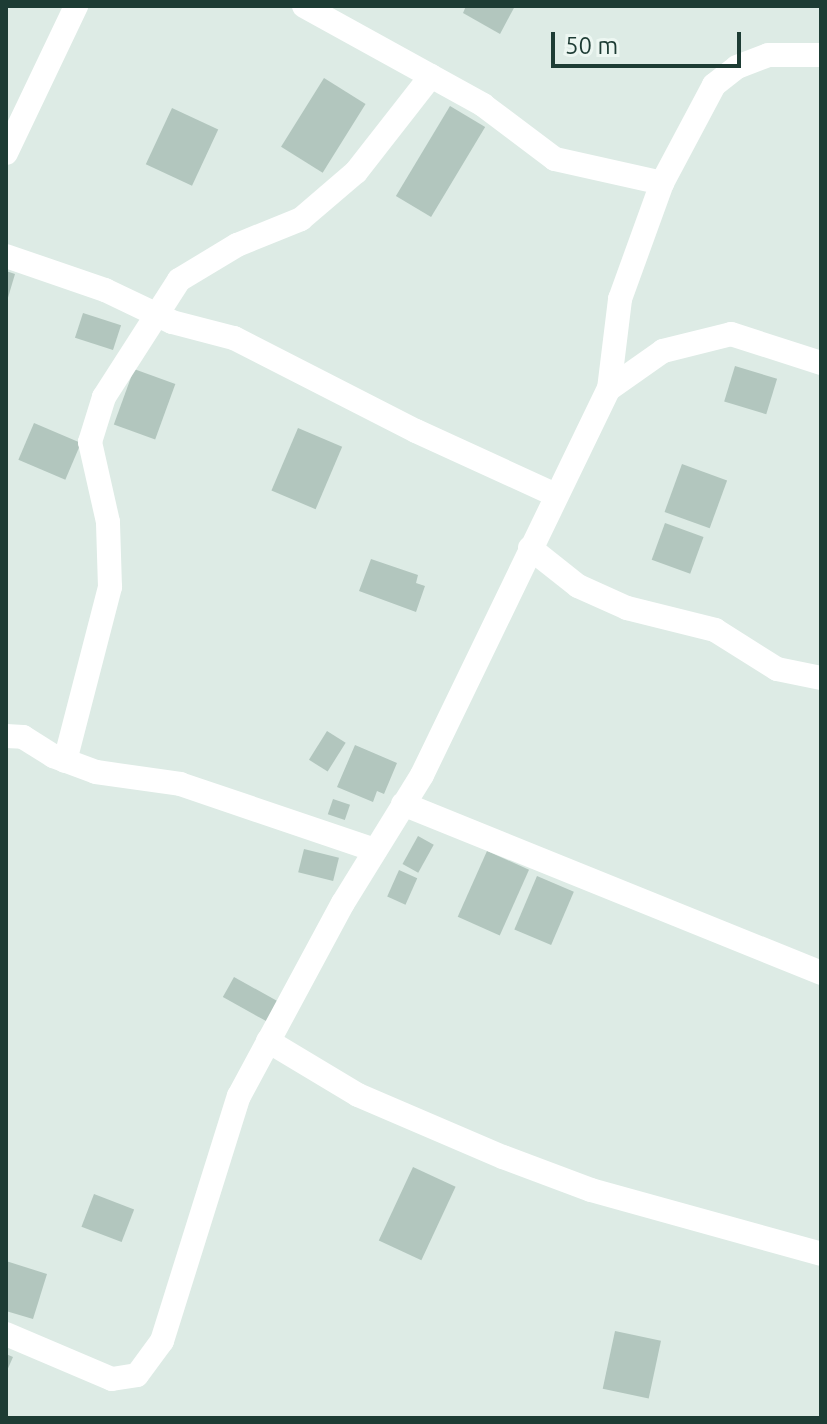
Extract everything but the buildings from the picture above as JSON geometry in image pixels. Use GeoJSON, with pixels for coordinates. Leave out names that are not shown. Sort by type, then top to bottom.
{"type":"FeatureCollection","features":[{"type":"Feature","properties":{"kind":"street"},"geometry":{"type":"LineString","coordinates":[[6,153],[76,6]]}},
{"type":"Feature","properties":{"kind":"street"},"geometry":{"type":"LineString","coordinates":[[304,6],[483,105],[555,159],[662,183]]}},
{"type":"Feature","properties":{"kind":"street"},"geometry":{"type":"LineString","coordinates":[[6,1334],[112,1379],[137,1375],[162,1341],[239,1096],[375,850],[422,775],[609,389],[620,299],[662,183],[714,85],[725,76],[768,55],[821,55]]}},
{"type":"Feature","properties":{"kind":"street"},"geometry":{"type":"LineString","coordinates":[[65,761],[110,587],[108,522],[90,442],[95,419],[154,314],[179,280],[237,245],[301,219],[356,172],[431,76]]}},
{"type":"Feature","properties":{"kind":"street"},"geometry":{"type":"LineString","coordinates":[[6,256],[105,290],[154,314],[234,338],[416,431],[556,495]]}},
{"type":"Feature","properties":{"kind":"street"},"geometry":{"type":"LineString","coordinates":[[609,389],[663,351],[731,334],[821,363]]}},
{"type":"Feature","properties":{"kind":"street"},"geometry":{"type":"LineString","coordinates":[[530,548],[578,586],[627,608],[715,630],[777,669],[821,678]]}},
{"type":"Feature","properties":{"kind":"street"},"geometry":{"type":"LineString","coordinates":[[6,736],[23,737],[65,761],[96,772],[180,784],[375,850]]}},
{"type":"Feature","properties":{"kind":"street"},"geometry":{"type":"LineString","coordinates":[[403,804],[821,973]]}},
{"type":"Feature","properties":{"kind":"street"},"geometry":{"type":"LineString","coordinates":[[268,1041],[358,1095],[503,1157],[591,1190],[821,1254]]}}]}
